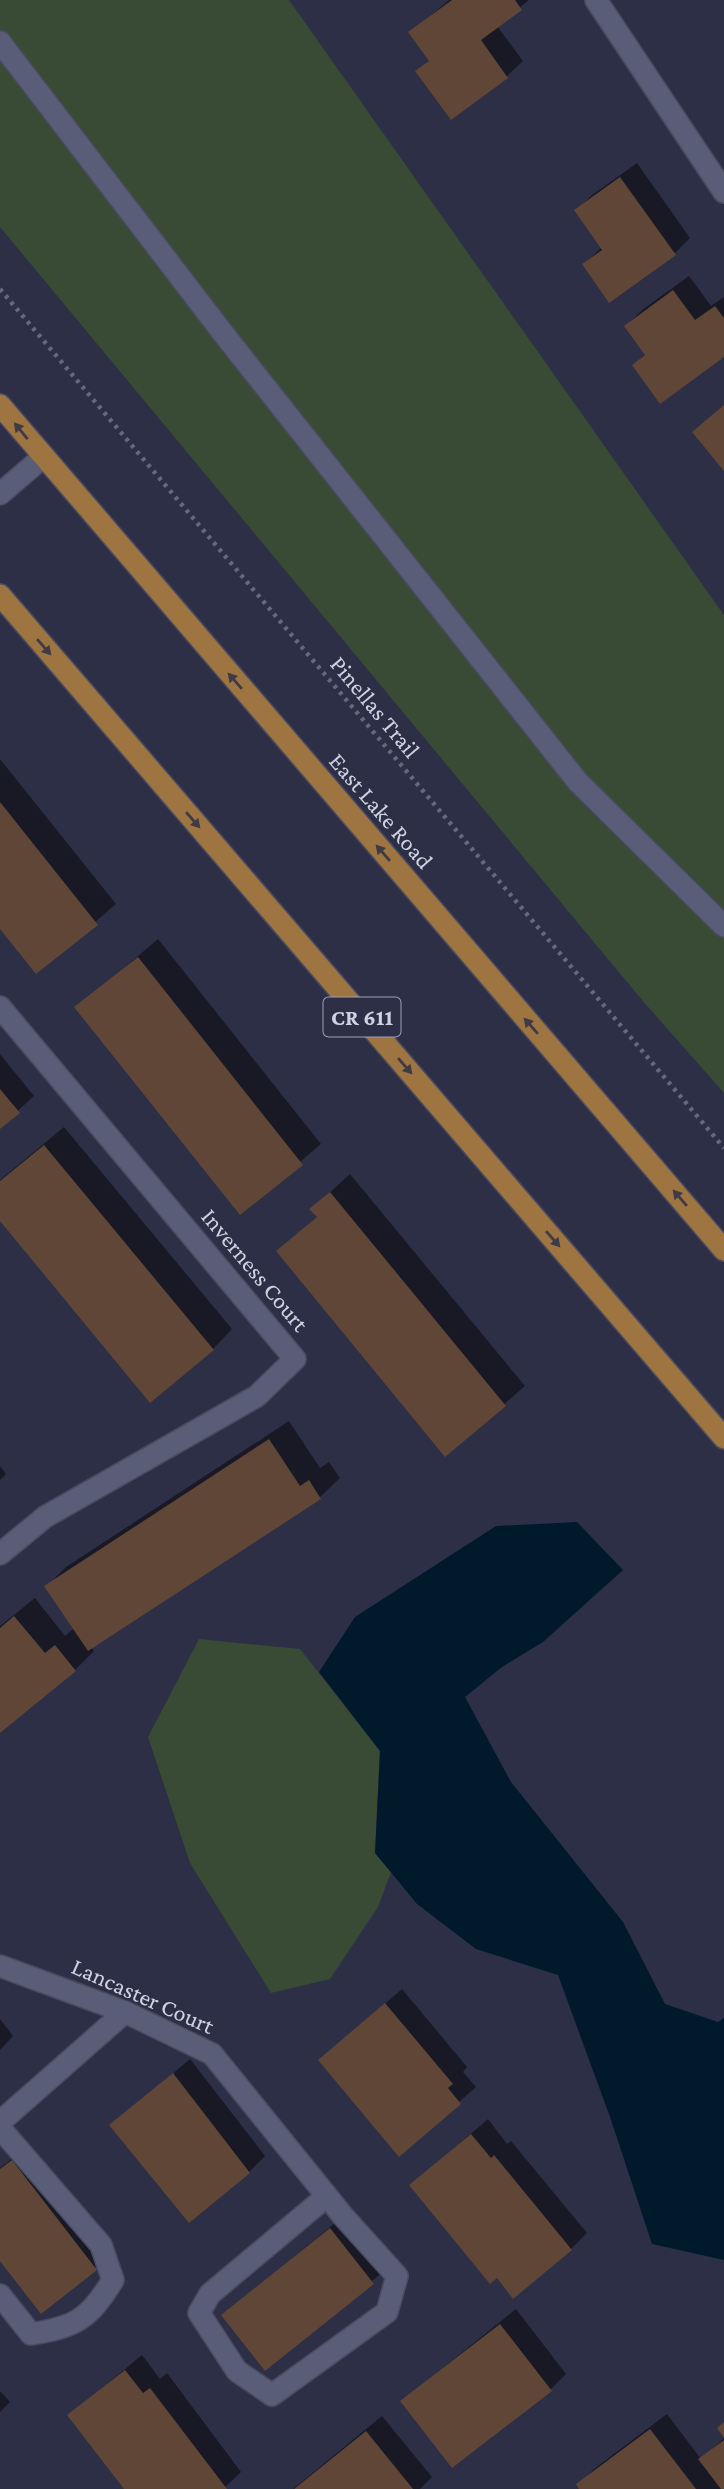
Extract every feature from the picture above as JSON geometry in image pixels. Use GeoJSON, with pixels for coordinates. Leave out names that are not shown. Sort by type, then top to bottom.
{"type":"FeatureCollection","features":[{"type":"Feature","properties":{"kind":"main road","name":"East Lake Road"},"geometry":{"type":"LineString","coordinates":[[0,405],[724,1250]]}},
{"type":"Feature","properties":{"kind":"main road","name":"CR 611"},"geometry":{"type":"LineString","coordinates":[[0,595],[724,1438]]}},
{"type":"Feature","properties":{"kind":"street"},"geometry":{"type":"LineString","coordinates":[[596,0],[724,192]]}},
{"type":"Feature","properties":{"kind":"street"},"geometry":{"type":"LineString","coordinates":[[0,42],[234,348],[578,782],[724,926]]}},
{"type":"Feature","properties":{"kind":"street"},"geometry":{"type":"LineString","coordinates":[[0,494],[43,457]]}},
{"type":"Feature","properties":{"kind":"street","name":"Inverness Court"},"geometry":{"type":"LineString","coordinates":[[0,1007],[295,1359],[257,1396],[45,1517],[0,1554]]}},
{"type":"Feature","properties":{"kind":"street","name":"Lancaster Court"},"geometry":{"type":"LineString","coordinates":[[0,1966],[125,2012],[212,2054],[327,2196],[397,2276],[387,2312],[272,2395],[237,2371],[199,2313],[210,2294],[327,2196]]}},
{"type":"Feature","properties":{"kind":"street"},"geometry":{"type":"LineString","coordinates":[[0,2122],[125,2012]]}},
{"type":"Feature","properties":{"kind":"street"},"geometry":{"type":"LineString","coordinates":[[0,2128],[101,2245],[113,2280],[94,2310],[62,2329],[31,2334],[0,2295]]}},
{"type":"Feature","properties":{"kind":"path","name":"Pinellas Trail"},"geometry":{"type":"LineString","coordinates":[[0,289],[724,1148]]}},
{"type":"Feature","properties":{"kind":"green space"},"geometry":{"type":"Polygon","coordinates":[[[0,0],[289,0],[724,615],[724,1093],[642,1000],[0,227],[0,0]]]}},
{"type":"Feature","properties":{"kind":"green space"},"geometry":{"type":"Polygon","coordinates":[[[199,1639],[300,1649],[380,1751],[375,1853],[391,1872],[378,1907],[330,1979],[271,1993],[190,1863],[148,1737],[199,1639]]]}},
{"type":"Feature","properties":{"kind":"water"},"geometry":{"type":"Polygon","coordinates":[[[577,1522],[623,1570],[543,1642],[502,1667],[465,1697],[511,1782],[623,1922],[665,2004],[718,2022],[724,2018],[724,2260],[652,2244],[610,2117],[558,1975],[476,1949],[417,1904],[375,1853],[380,1751],[319,1672],[355,1617],[496,1526],[577,1522]]]}},
{"type":"Feature","properties":{"kind":"building"},"geometry":{"type":"Polygon","coordinates":[[[452,0],[515,0],[522,10],[481,40],[508,78],[451,120],[415,71],[429,61],[408,32],[452,0]]]}},
{"type":"Feature","properties":{"kind":"building"},"geometry":{"type":"Polygon","coordinates":[[[620,177],[676,255],[609,303],[582,264],[602,250],[574,210],[620,177]]]}},
{"type":"Feature","properties":{"kind":"building"},"geometry":{"type":"Polygon","coordinates":[[[673,290],[695,320],[715,306],[724,318],[724,357],[660,404],[632,365],[645,355],[624,326],[673,290]]]}},
{"type":"Feature","properties":{"kind":"building"},"geometry":{"type":"Polygon","coordinates":[[[724,405],[724,471],[692,432],[724,405]]]}},
{"type":"Feature","properties":{"kind":"building"},"geometry":{"type":"Polygon","coordinates":[[[0,802],[98,925],[36,974],[0,929],[0,802]]]}},
{"type":"Feature","properties":{"kind":"building"},"geometry":{"type":"Polygon","coordinates":[[[138,957],[303,1165],[240,1215],[74,1007],[138,957]]]}},
{"type":"Feature","properties":{"kind":"building"},"geometry":{"type":"Polygon","coordinates":[[[0,1089],[20,1113],[0,1129],[0,1089]]]}},
{"type":"Feature","properties":{"kind":"building"},"geometry":{"type":"Polygon","coordinates":[[[44,1145],[214,1350],[150,1403],[0,1221],[0,1181],[44,1145]]]}},
{"type":"Feature","properties":{"kind":"building"},"geometry":{"type":"Polygon","coordinates":[[[330,1192],[506,1406],[445,1457],[276,1251],[317,1217],[309,1209],[330,1192]]]}},
{"type":"Feature","properties":{"kind":"building"},"geometry":{"type":"Polygon","coordinates":[[[269,1439],[300,1486],[309,1480],[321,1499],[88,1651],[44,1586],[269,1439]]]}},
{"type":"Feature","properties":{"kind":"building"},"geometry":{"type":"Polygon","coordinates":[[[14,1616],[45,1653],[55,1645],[76,1671],[0,1733],[0,1628],[14,1616]]]}},
{"type":"Feature","properties":{"kind":"building"},"geometry":{"type":"Polygon","coordinates":[[[385,2003],[453,2084],[448,2088],[461,2104],[399,2157],[318,2060],[385,2003]]]}},
{"type":"Feature","properties":{"kind":"building"},"geometry":{"type":"Polygon","coordinates":[[[173,2073],[250,2173],[189,2223],[109,2125],[173,2073]]]}},
{"type":"Feature","properties":{"kind":"building"},"geometry":{"type":"Polygon","coordinates":[[[471,2134],[491,2158],[494,2155],[572,2250],[513,2299],[497,2278],[490,2284],[409,2185],[471,2134]]]}},
{"type":"Feature","properties":{"kind":"building"},"geometry":{"type":"Polygon","coordinates":[[[12,2160],[97,2270],[41,2314],[0,2261],[0,2169],[12,2160]]]}},
{"type":"Feature","properties":{"kind":"building"},"geometry":{"type":"Polygon","coordinates":[[[330,2228],[374,2284],[265,2371],[221,2315],[330,2228]]]}},
{"type":"Feature","properties":{"kind":"building"},"geometry":{"type":"Polygon","coordinates":[[[500,2324],[552,2391],[452,2468],[400,2401],[500,2324]]]}},
{"type":"Feature","properties":{"kind":"building"},"geometry":{"type":"Polygon","coordinates":[[[125,2370],[143,2393],[150,2388],[227,2489],[124,2489],[67,2415],[125,2370]]]}},
{"type":"Feature","properties":{"kind":"building"},"geometry":{"type":"Polygon","coordinates":[[[724,2422],[724,2438],[717,2428],[724,2422]]]}},
{"type":"Feature","properties":{"kind":"building"},"geometry":{"type":"Polygon","coordinates":[[[650,2429],[696,2489],[579,2489],[576,2484],[650,2429]]]}},
{"type":"Feature","properties":{"kind":"building"},"geometry":{"type":"Polygon","coordinates":[[[366,2431],[413,2489],[294,2489],[366,2431]]]}},
{"type":"Feature","properties":{"kind":"building"},"geometry":{"type":"Polygon","coordinates":[[[724,2440],[724,2489],[721,2489],[698,2459],[724,2440]]]}}]}
